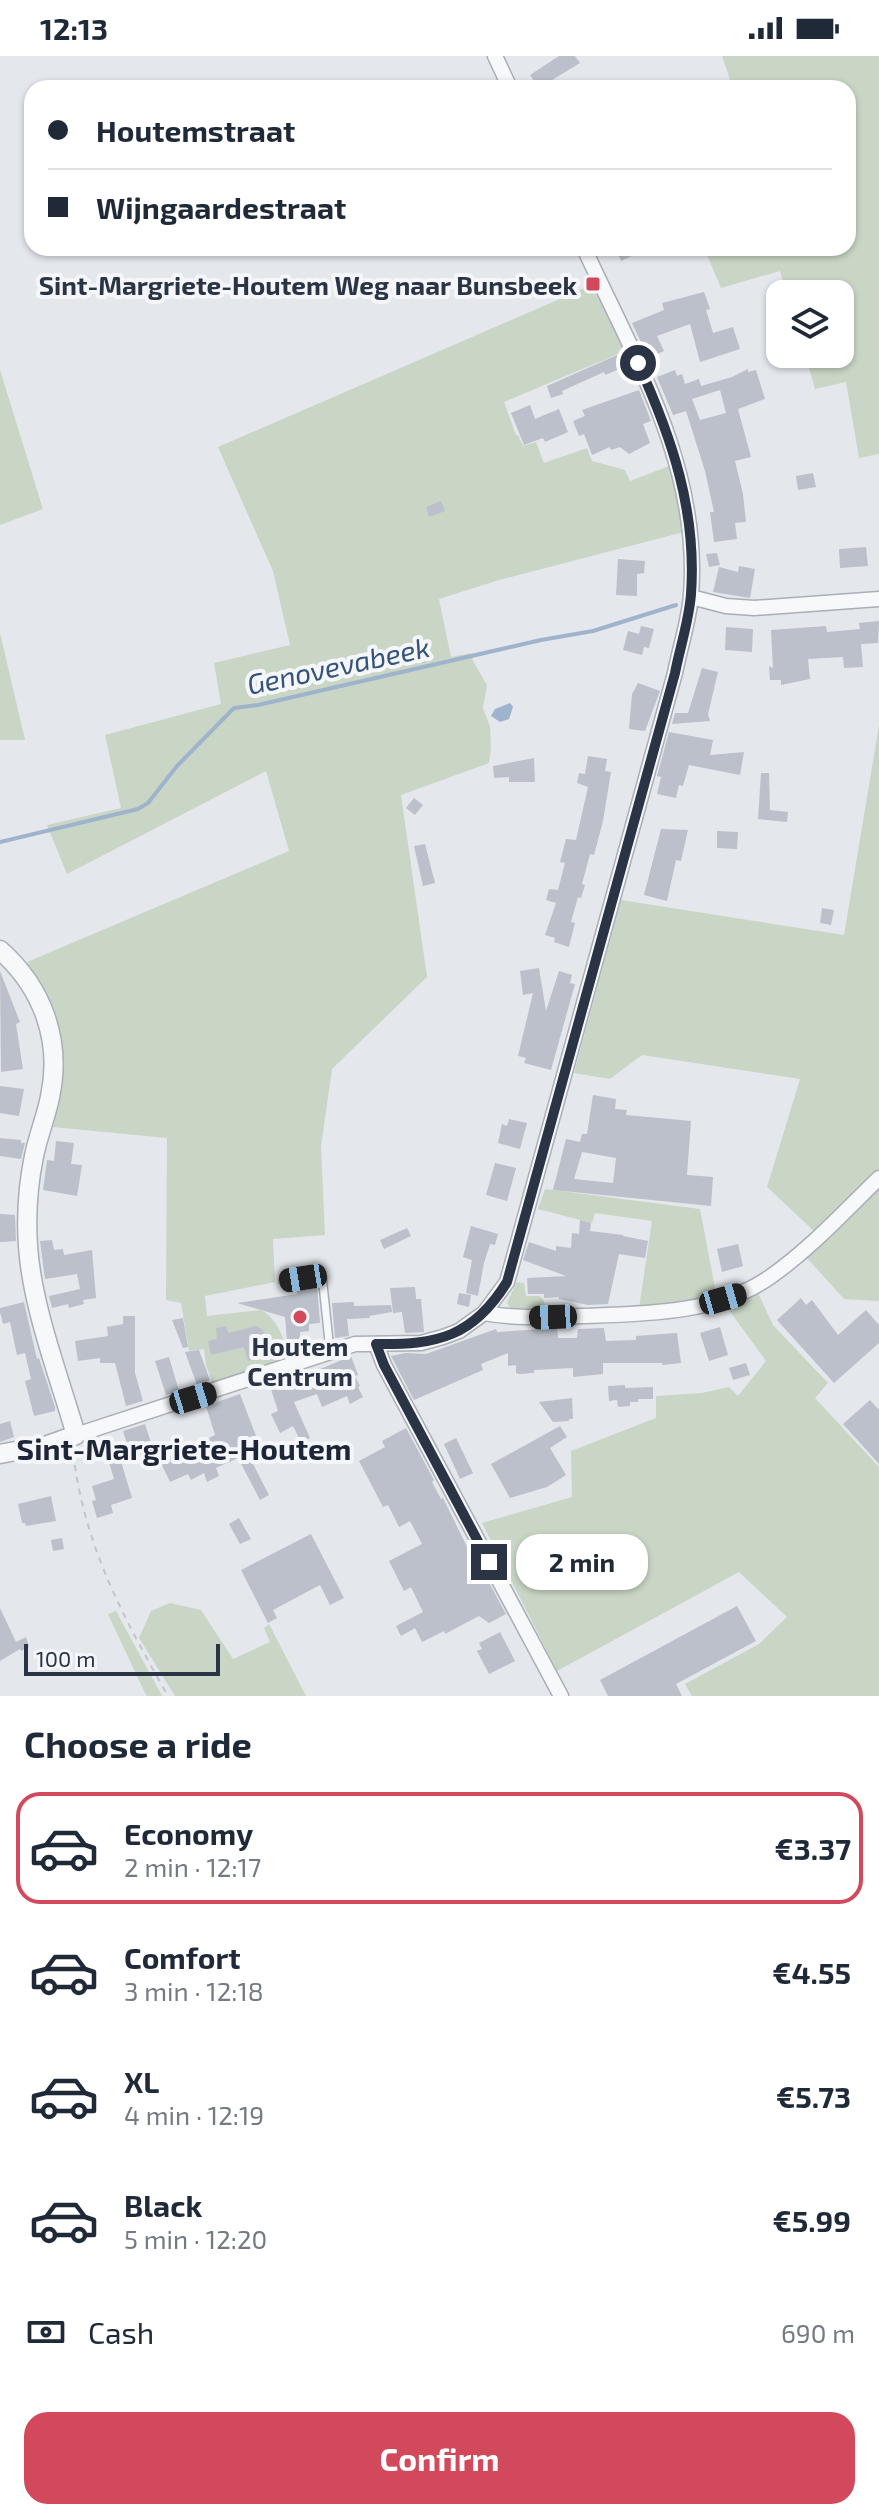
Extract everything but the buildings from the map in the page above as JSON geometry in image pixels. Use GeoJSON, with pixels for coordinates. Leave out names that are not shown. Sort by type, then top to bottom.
{"type":"FeatureCollection","features":[{"type":"Feature","properties":{"kind":"street"},"geometry":{"type":"LineString","coordinates":[[495,56],[506,80]]}},
{"type":"Feature","properties":{"kind":"street"},"geometry":{"type":"LineString","coordinates":[[0,1454],[35,1448],[74,1436],[355,1344],[421,1343],[459,1331],[484,1313],[507,1282],[675,673],[691,597],[691,530],[672,444],[631,346],[588,256]]}},
{"type":"Feature","properties":{"kind":"street"},"geometry":{"type":"LineString","coordinates":[[691,597],[726,606],[754,608],[879,599]]}},
{"type":"Feature","properties":{"kind":"street"},"geometry":{"type":"LineString","coordinates":[[0,950],[33,987],[48,1019],[55,1048],[50,1098],[34,1155],[27,1218],[28,1248],[38,1304],[74,1436]]}},
{"type":"Feature","properties":{"kind":"street"},"geometry":{"type":"LineString","coordinates":[[484,1313],[510,1318],[650,1313],[705,1304],[741,1293],[769,1278],[801,1252],[879,1178]]}},
{"type":"Feature","properties":{"kind":"street"},"geometry":{"type":"LineString","coordinates":[[376,1344],[384,1365],[561,1696]]}},
{"type":"Feature","properties":{"kind":"lane"},"geometry":{"type":"LineString","coordinates":[[283,1281],[322,1275],[330,1351]]}},
{"type":"Feature","properties":{"kind":"path"},"geometry":{"type":"LineString","coordinates":[[74,1436],[78,1494],[103,1573],[133,1635],[168,1696]]}},
{"type":"Feature","properties":{"kind":"green space"},"geometry":{"type":"Polygon","coordinates":[[[722,56],[879,56],[879,454],[859,458],[846,382],[815,389],[809,368],[854,368],[854,280],[783,280],[780,271],[721,288],[707,256],[856,256],[856,80],[730,80],[722,56]]]}},
{"type":"Feature","properties":{"kind":"green space"},"geometry":{"type":"Polygon","coordinates":[[[592,285],[625,351],[504,402],[516,435],[523,446],[536,442],[544,463],[587,448],[592,461],[625,470],[630,481],[672,465],[684,532],[499,580],[439,599],[451,657],[471,653],[487,685],[483,708],[490,727],[489,763],[401,795],[427,977],[332,1069],[321,1146],[325,1235],[273,1239],[275,1282],[205,1296],[207,1316],[261,1310],[267,1314],[280,1331],[290,1359],[213,1384],[204,1349],[189,1351],[181,1303],[166,1300],[167,1138],[53,1127],[62,1079],[62,1041],[51,1005],[27,962],[289,851],[266,771],[67,874],[47,825],[121,808],[105,735],[221,704],[214,663],[290,645],[273,571],[218,447],[592,285]]]}},
{"type":"Feature","properties":{"kind":"green space"},"geometry":{"type":"Polygon","coordinates":[[[0,370],[43,509],[0,525],[0,370]]]}},
{"type":"Feature","properties":{"kind":"green space"},"geometry":{"type":"Polygon","coordinates":[[[0,633],[25,740],[0,740],[0,633]]]}},
{"type":"Feature","properties":{"kind":"green space"},"geometry":{"type":"Polygon","coordinates":[[[879,725],[879,1171],[815,1232],[767,1187],[800,1079],[642,1055],[610,1079],[574,1073],[621,900],[844,935],[879,725]]]}},
{"type":"Feature","properties":{"kind":"green space"},"geometry":{"type":"Polygon","coordinates":[[[879,1188],[879,1301],[844,1299],[807,1258],[879,1188]]]}},
{"type":"Feature","properties":{"kind":"green space"},"geometry":{"type":"Polygon","coordinates":[[[545,1189],[700,1209],[716,1293],[639,1308],[652,1221],[595,1213],[592,1223],[538,1209],[545,1189]]]}},
{"type":"Feature","properties":{"kind":"green space"},"geometry":{"type":"Polygon","coordinates":[[[517,1282],[524,1283],[526,1296],[540,1296],[545,1309],[510,1308],[507,1302],[517,1282]]]}},
{"type":"Feature","properties":{"kind":"green space"},"geometry":{"type":"Polygon","coordinates":[[[758,1293],[773,1325],[828,1383],[815,1398],[879,1467],[879,1696],[692,1696],[685,1684],[759,1644],[787,1617],[739,1572],[557,1671],[482,1523],[572,1497],[571,1451],[656,1418],[656,1396],[702,1393],[729,1387],[738,1396],[766,1361],[726,1306],[758,1293]]]}},
{"type":"Feature","properties":{"kind":"green space"},"geometry":{"type":"Polygon","coordinates":[[[170,1603],[201,1610],[233,1659],[270,1642],[264,1628],[269,1624],[306,1696],[175,1696],[139,1638],[151,1611],[170,1603]]]}},
{"type":"Feature","properties":{"kind":"green space"},"geometry":{"type":"Polygon","coordinates":[[[116,1611],[162,1696],[147,1696],[144,1691],[108,1614],[116,1611]]]}},
{"type":"Feature","properties":{"kind":"water"},"geometry":{"type":"Polygon","coordinates":[[[510,703],[513,707],[509,719],[500,722],[491,716],[495,709],[510,703]]]}},
{"type":"Feature","properties":{"kind":"waterway","name":"Genovevabeek"},"geometry":{"type":"LineString","coordinates":[[0,842],[138,809],[148,803],[177,766],[234,708],[593,631],[676,605]]}},
{"type":"Feature","properties":{"kind":"place","name":"Sint-Margriete-Houtem Weg naar Bunsbeek"},"geometry":{"type":"Point","coordinates":[593,284]}},
{"type":"Feature","properties":{"kind":"place","name":"Houtem Centrum"},"geometry":{"type":"Point","coordinates":[300,1317]}},
{"type":"Feature","properties":{"kind":"district","name":"Sint-Margriete-Houtem"},"geometry":{"type":"Point","coordinates":[184,1448]}},
{"type":"Feature","properties":{"kind":"route"},"geometry":{"type":"LineString","coordinates":[[489,1562],[384,1365],[376,1344],[421,1343],[459,1331],[484,1313],[507,1282],[675,673],[691,597],[691,530],[672,444],[638,363]]}}]}
